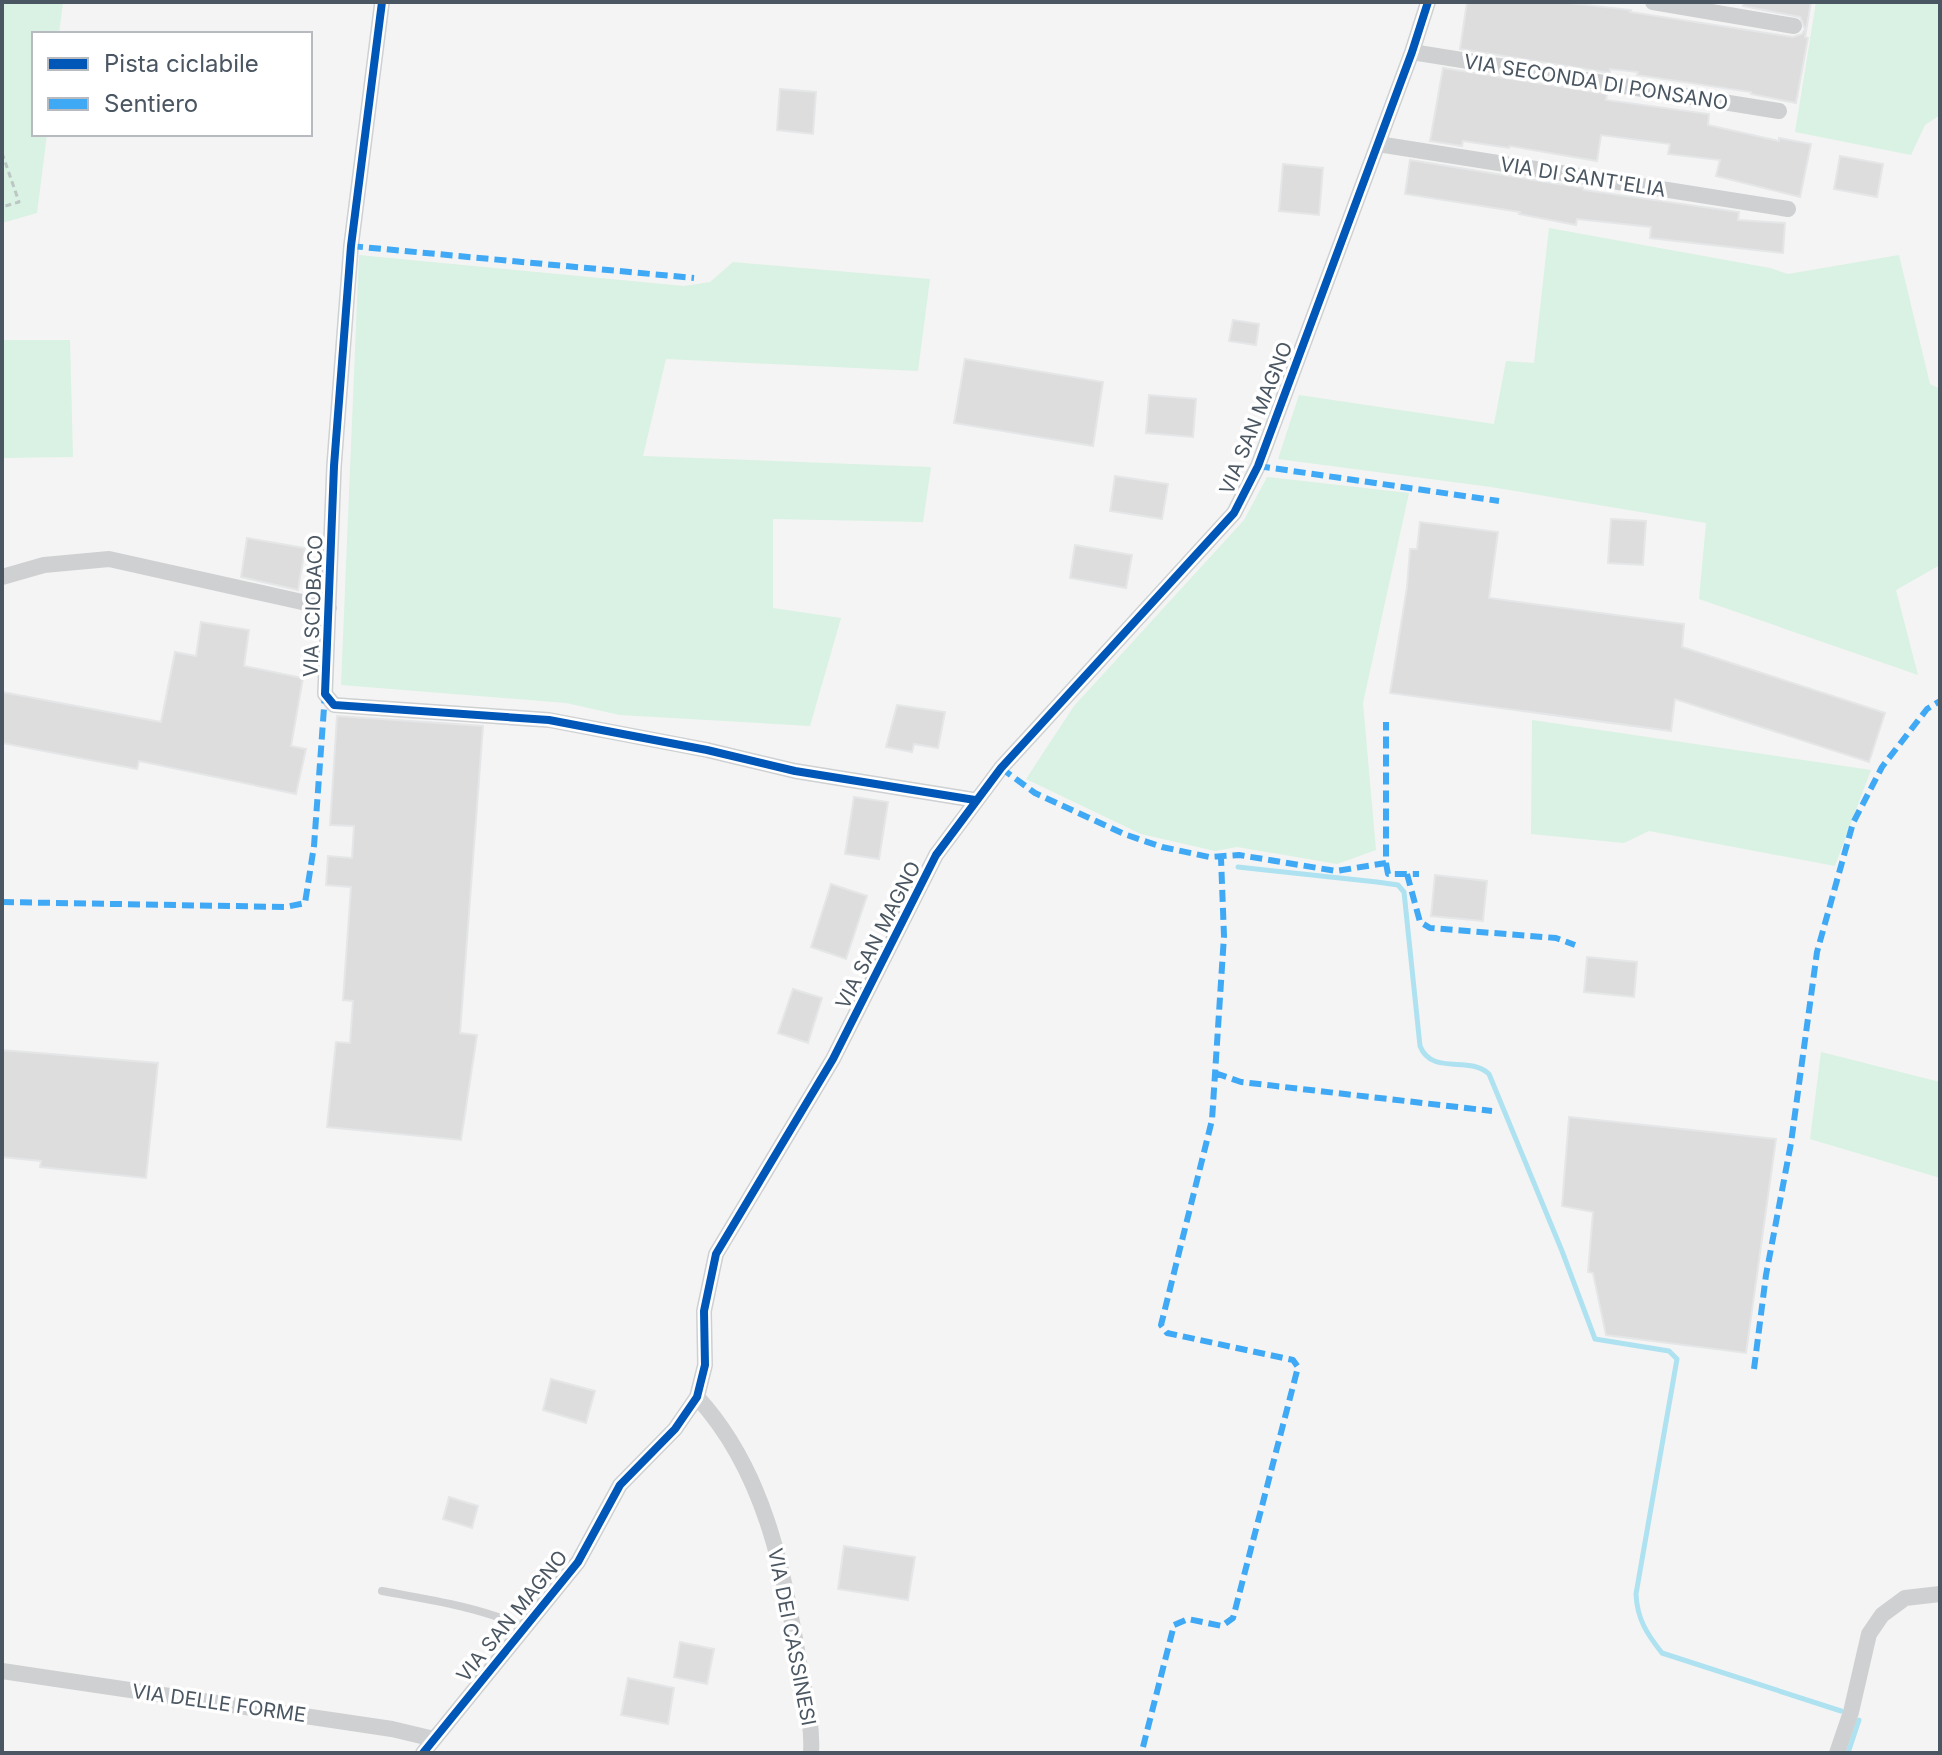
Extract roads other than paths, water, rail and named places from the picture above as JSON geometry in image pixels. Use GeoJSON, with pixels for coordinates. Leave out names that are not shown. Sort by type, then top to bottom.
{"type":"FeatureCollection","features":[{"type":"Feature","properties":{"kind":"street","name":"VIA SCIOBACO"},"geometry":{"type":"LineString","coordinates":[[382,2],[351,246],[334,466],[325,694],[334,705],[549,720],[707,750],[795,771],[975,800]]}},
{"type":"Feature","properties":{"kind":"street","name":"VIA SAN MAGNO"},"geometry":{"type":"LineString","coordinates":[[423,1753],[578,1562],[620,1485],[675,1429],[697,1397],[705,1365],[704,1311],[716,1254],[833,1059],[936,855],[1001,768],[1234,513],[1258,466],[1428,2]]}},
{"type":"Feature","properties":{"kind":"street"},"geometry":{"type":"LineString","coordinates":[[1653,2],[1794,26]]}},
{"type":"Feature","properties":{"kind":"street","name":"VIA SECONDA DI PONSANO"},"geometry":{"type":"LineString","coordinates":[[1412,52],[1779,111]]}},
{"type":"Feature","properties":{"kind":"street","name":"VIA DI SANT'ELIA"},"geometry":{"type":"LineString","coordinates":[[1378,144],[1788,209]]}},
{"type":"Feature","properties":{"kind":"street"},"geometry":{"type":"LineString","coordinates":[[2,577],[44,565],[109,559],[329,608]]}},
{"type":"Feature","properties":{"kind":"street","name":"VIA DEI CASSINESI"},"geometry":{"type":"LineString","coordinates":[[697,1397],[713,1415],[744,1464],[771,1527],[791,1616],[811,1753]]}},
{"type":"Feature","properties":{"kind":"street"},"geometry":{"type":"LineString","coordinates":[[1837,1753],[1851,1712],[1869,1634],[1882,1615],[1905,1598],[1940,1594]]}},
{"type":"Feature","properties":{"kind":"street","name":"VIA DELLE FORME"},"geometry":{"type":"LineString","coordinates":[[2,1671],[392,1729],[434,1739]]}},
{"type":"Feature","properties":{"kind":"lane"},"geometry":{"type":"LineString","coordinates":[[382,1591],[495,1614],[524,1627]]}},
{"type":"Feature","properties":{"kind":"waterway"},"geometry":{"type":"LineString","coordinates":[[1238,867],[1398,885],[1404,892],[1420,1046],[1433,1060],[1471,1066],[1489,1074],[1595,1339],[1669,1351],[1677,1359],[1636,1594],[1644,1626],[1662,1653],[1841,1711]]}},
{"type":"Feature","properties":{"kind":"waterway"},"geometry":{"type":"LineString","coordinates":[[1848,1753],[1859,1720]]}}]}
